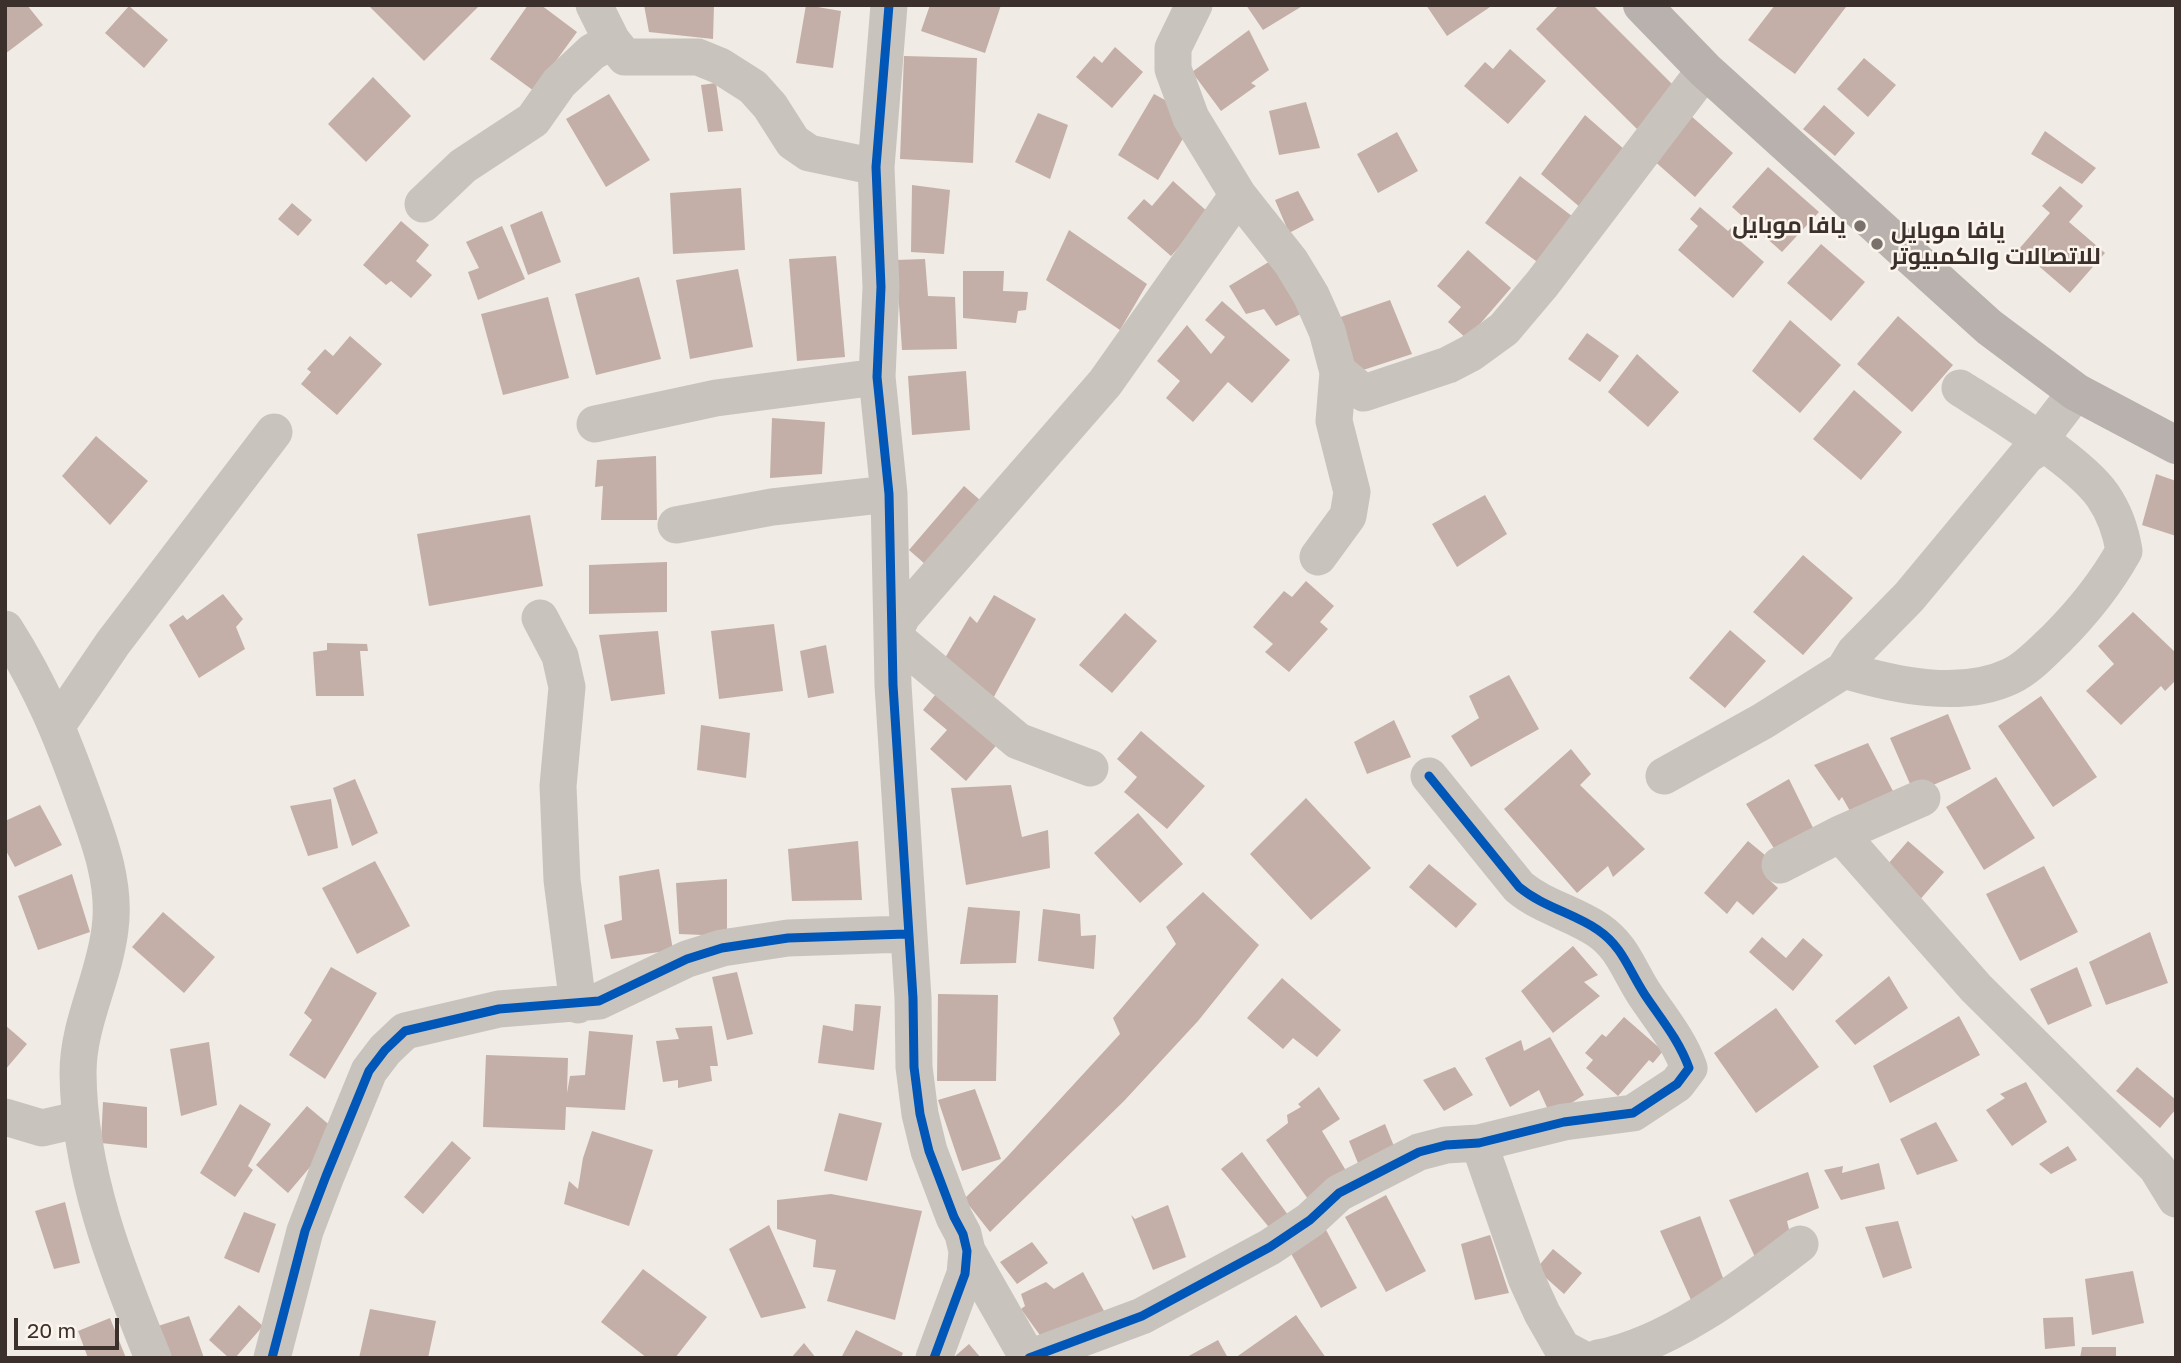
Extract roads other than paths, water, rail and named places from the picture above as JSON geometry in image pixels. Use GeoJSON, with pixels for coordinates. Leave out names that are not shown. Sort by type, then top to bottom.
{"type":"FeatureCollection","features":[{"type":"Feature","properties":{"kind":"main road"},"geometry":{"type":"LineString","coordinates":[[1642,5],[1705,70],[1989,327],[2076,392],[2176,445]]}},
{"type":"Feature","properties":{"kind":"street"},"geometry":{"type":"LineString","coordinates":[[594,5],[612,41],[625,57],[698,57],[720,66],[753,87],[793,142],[809,153],[876,167]]}},
{"type":"Feature","properties":{"kind":"street"},"geometry":{"type":"LineString","coordinates":[[889,5],[876,167],[881,286],[877,377],[889,494],[893,685],[906,934],[920,1114],[929,1152],[963,1234],[967,1251],[1028,1358],[1142,1317],[1270,1247],[1310,1220],[1339,1193],[1419,1152],[1446,1144],[1479,1143],[1564,1122],[1633,1113],[1677,1084],[1689,1068],[1681,1046],[1643,993],[1615,944],[1577,918],[1536,902],[1519,887],[1429,776]]}},
{"type":"Feature","properties":{"kind":"street"},"geometry":{"type":"LineString","coordinates":[[1194,5],[1174,48],[1173,69],[1191,118],[1238,195],[1291,262],[1311,295],[1327,331],[1338,372],[1334,421],[1352,492],[1348,516],[1318,557]]}},
{"type":"Feature","properties":{"kind":"street"},"geometry":{"type":"LineString","coordinates":[[423,204],[463,166],[533,120],[559,83],[592,52],[612,41]]}},
{"type":"Feature","properties":{"kind":"street"},"geometry":{"type":"LineString","coordinates":[[1338,372],[1364,393],[1448,365],[1488,343],[1542,284],[1705,70]]}},
{"type":"Feature","properties":{"kind":"street"},"geometry":{"type":"LineString","coordinates":[[893,636],[902,615],[1105,383],[1238,195]]}},
{"type":"Feature","properties":{"kind":"street"},"geometry":{"type":"LineString","coordinates":[[595,424],[716,398],[877,377]]}},
{"type":"Feature","properties":{"kind":"street"},"geometry":{"type":"LineString","coordinates":[[1844,670],[1927,686],[1958,689],[1980,686],[2011,676],[2028,665],[2086,610],[2124,551],[2121,532],[2103,496],[2089,480],[1959,388]]}},
{"type":"Feature","properties":{"kind":"street"},"geometry":{"type":"LineString","coordinates":[[1664,776],[1763,721],[1844,670],[1855,652],[1909,597],[2027,455],[2043,445],[2050,426],[2076,392]]}},
{"type":"Feature","properties":{"kind":"street"},"geometry":{"type":"LineString","coordinates":[[58,724],[113,643],[274,432]]}},
{"type":"Feature","properties":{"kind":"street"},"geometry":{"type":"LineString","coordinates":[[676,525],[772,507],[889,494]]}},
{"type":"Feature","properties":{"kind":"street"},"geometry":{"type":"LineString","coordinates":[[540,618],[560,656],[567,687],[558,786],[562,880],[579,1005]]}},
{"type":"Feature","properties":{"kind":"street"},"geometry":{"type":"LineString","coordinates":[[5,629],[46,697],[58,724],[104,854],[109,889],[108,946],[82,1032],[78,1073],[81,1119],[93,1190],[105,1231],[153,1358]]}},
{"type":"Feature","properties":{"kind":"street"},"geometry":{"type":"LineString","coordinates":[[893,636],[1018,741],[1090,768]]}},
{"type":"Feature","properties":{"kind":"street"},"geometry":{"type":"LineString","coordinates":[[1780,866],[1840,834],[1922,799]]}},
{"type":"Feature","properties":{"kind":"street"},"geometry":{"type":"LineString","coordinates":[[1840,834],[1976,988],[2157,1168],[2176,1199]]}},
{"type":"Feature","properties":{"kind":"street"},"geometry":{"type":"LineString","coordinates":[[272,1358],[305,1231],[369,1072],[385,1050],[405,1031],[499,1009],[579,1005],[598,1001],[640,985],[688,959],[722,948],[788,938],[906,934]]}},
{"type":"Feature","properties":{"kind":"street"},"geometry":{"type":"LineString","coordinates":[[5,1117],[42,1128],[81,1119]]}},
{"type":"Feature","properties":{"kind":"street"},"geometry":{"type":"LineString","coordinates":[[1479,1143],[1525,1278],[1562,1348],[1581,1358]]}},
{"type":"Feature","properties":{"kind":"street"},"geometry":{"type":"LineString","coordinates":[[1598,1358],[1616,1354],[1689,1321],[1738,1292],[1800,1244]]}},
{"type":"Feature","properties":{"kind":"street"},"geometry":{"type":"LineString","coordinates":[[934,1358],[965,1274],[967,1251]]}},
{"type":"Feature","properties":{"kind":"place","name":"يافا موبايل"},"geometry":{"type":"Point","coordinates":[1860,226]}},
{"type":"Feature","properties":{"kind":"place","name":"يافا موبايل للاتصالات والكمبيوتر"},"geometry":{"type":"Point","coordinates":[1877,244]}}]}
